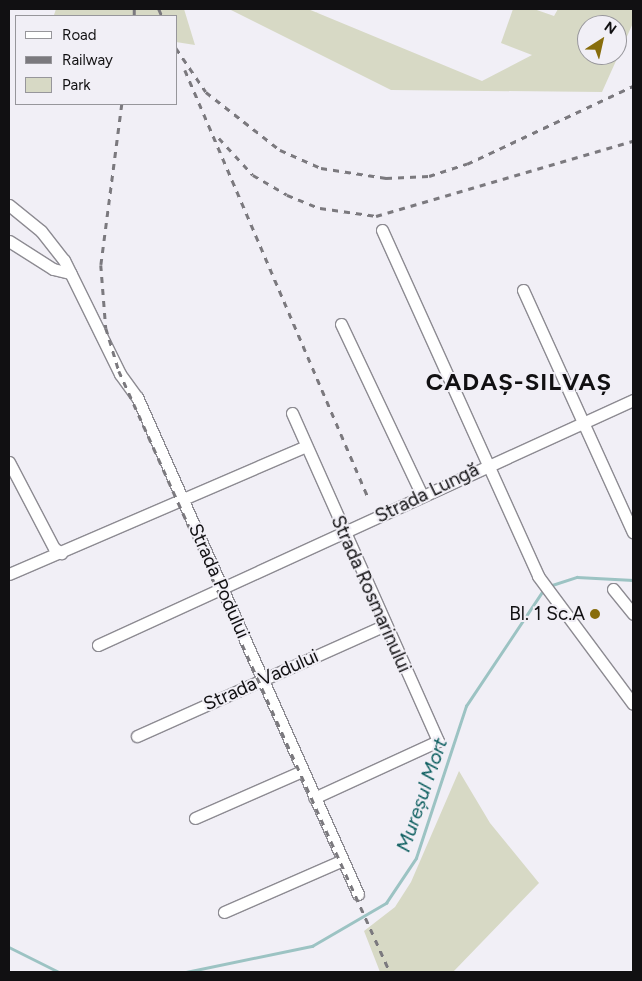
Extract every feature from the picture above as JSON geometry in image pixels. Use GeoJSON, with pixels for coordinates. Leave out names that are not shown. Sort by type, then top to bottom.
{"type":"FeatureCollection","features":[{"type":"Feature","properties":{"kind":"street","name":"Strada Podului"},"geometry":{"type":"LineString","coordinates":[[9,205],[41,231],[71,273],[120,374],[137,397],[341,861],[358,894]]}},
{"type":"Feature","properties":{"kind":"street"},"geometry":{"type":"LineString","coordinates":[[382,230],[538,576],[546,591],[633,704]]}},
{"type":"Feature","properties":{"kind":"street"},"geometry":{"type":"LineString","coordinates":[[9,241],[52,270],[71,273]]}},
{"type":"Feature","properties":{"kind":"street"},"geometry":{"type":"LineString","coordinates":[[522,290],[633,532]]}},
{"type":"Feature","properties":{"kind":"street"},"geometry":{"type":"LineString","coordinates":[[341,324],[422,494]]}},
{"type":"Feature","properties":{"kind":"street","name":"Strada Lungă"},"geometry":{"type":"LineString","coordinates":[[98,645],[344,534],[487,463],[633,400]]}},
{"type":"Feature","properties":{"kind":"street","name":"Strada Rosmarinului"},"geometry":{"type":"LineString","coordinates":[[292,413],[344,534],[438,741],[314,798]]}},
{"type":"Feature","properties":{"kind":"street"},"geometry":{"type":"LineString","coordinates":[[9,574],[306,446]]}},
{"type":"Feature","properties":{"kind":"street"},"geometry":{"type":"LineString","coordinates":[[9,462],[54,548],[61,552]]}},
{"type":"Feature","properties":{"kind":"street"},"geometry":{"type":"LineString","coordinates":[[613,589],[633,614]]}},
{"type":"Feature","properties":{"kind":"street","name":"Strada Vadului"},"geometry":{"type":"LineString","coordinates":[[137,736],[385,625]]}},
{"type":"Feature","properties":{"kind":"street"},"geometry":{"type":"LineString","coordinates":[[195,818],[302,771]]}},
{"type":"Feature","properties":{"kind":"street"},"geometry":{"type":"LineString","coordinates":[[224,912],[341,861]]}},
{"type":"Feature","properties":{"kind":"green space"},"geometry":{"type":"Polygon","coordinates":[[[56,9],[184,9],[195,45],[178,42],[178,15],[54,15],[56,9]]]}},
{"type":"Feature","properties":{"kind":"green space"},"geometry":{"type":"Polygon","coordinates":[[[229,9],[308,9],[482,81],[532,55],[501,43],[513,9],[534,9],[554,16],[558,9],[633,9],[633,23],[627,36],[627,15],[577,15],[577,65],[614,65],[602,92],[391,90],[229,9]]]}},
{"type":"Feature","properties":{"kind":"green space"},"geometry":{"type":"Polygon","coordinates":[[[459,771],[490,823],[539,883],[453,972],[380,972],[364,931],[395,907],[411,882],[459,771]]]}},
{"type":"Feature","properties":{"kind":"waterway","name":"Mureșul Mort"},"geometry":{"type":"LineString","coordinates":[[549,586],[577,577],[633,580]]}},
{"type":"Feature","properties":{"kind":"waterway","name":"Mureșul Mort"},"geometry":{"type":"LineString","coordinates":[[186,972],[312,946],[386,903],[416,858],[466,706],[544,589]]}},
{"type":"Feature","properties":{"kind":"waterway","name":"Mureșul Mort"},"geometry":{"type":"LineString","coordinates":[[9,947],[59,972]]}},
{"type":"Feature","properties":{"kind":"railway"},"geometry":{"type":"LineString","coordinates":[[134,9],[134,15]]}},
{"type":"Feature","properties":{"kind":"railway"},"geometry":{"type":"LineString","coordinates":[[159,9],[162,15]]}},
{"type":"Feature","properties":{"kind":"railway"},"geometry":{"type":"LineString","coordinates":[[178,51],[206,92],[280,150],[321,168],[386,178],[429,176],[467,164],[633,86]]}},
{"type":"Feature","properties":{"kind":"railway"},"geometry":{"type":"LineString","coordinates":[[185,70],[369,499]]}},
{"type":"Feature","properties":{"kind":"railway"},"geometry":{"type":"LineString","coordinates":[[122,105],[101,265],[106,328],[119,371],[390,972]]}},
{"type":"Feature","properties":{"kind":"railway"},"geometry":{"type":"LineString","coordinates":[[219,138],[253,175],[287,195],[320,208],[376,216],[633,141]]}},
{"type":"Feature","properties":{"kind":"place","name":"Bl. 1 Sc.A"},"geometry":{"type":"Point","coordinates":[595,614]}},
{"type":"Feature","properties":{"kind":"district","name":"CADAȘ-SILVAȘ"},"geometry":{"type":"Point","coordinates":[519,382]}}]}
